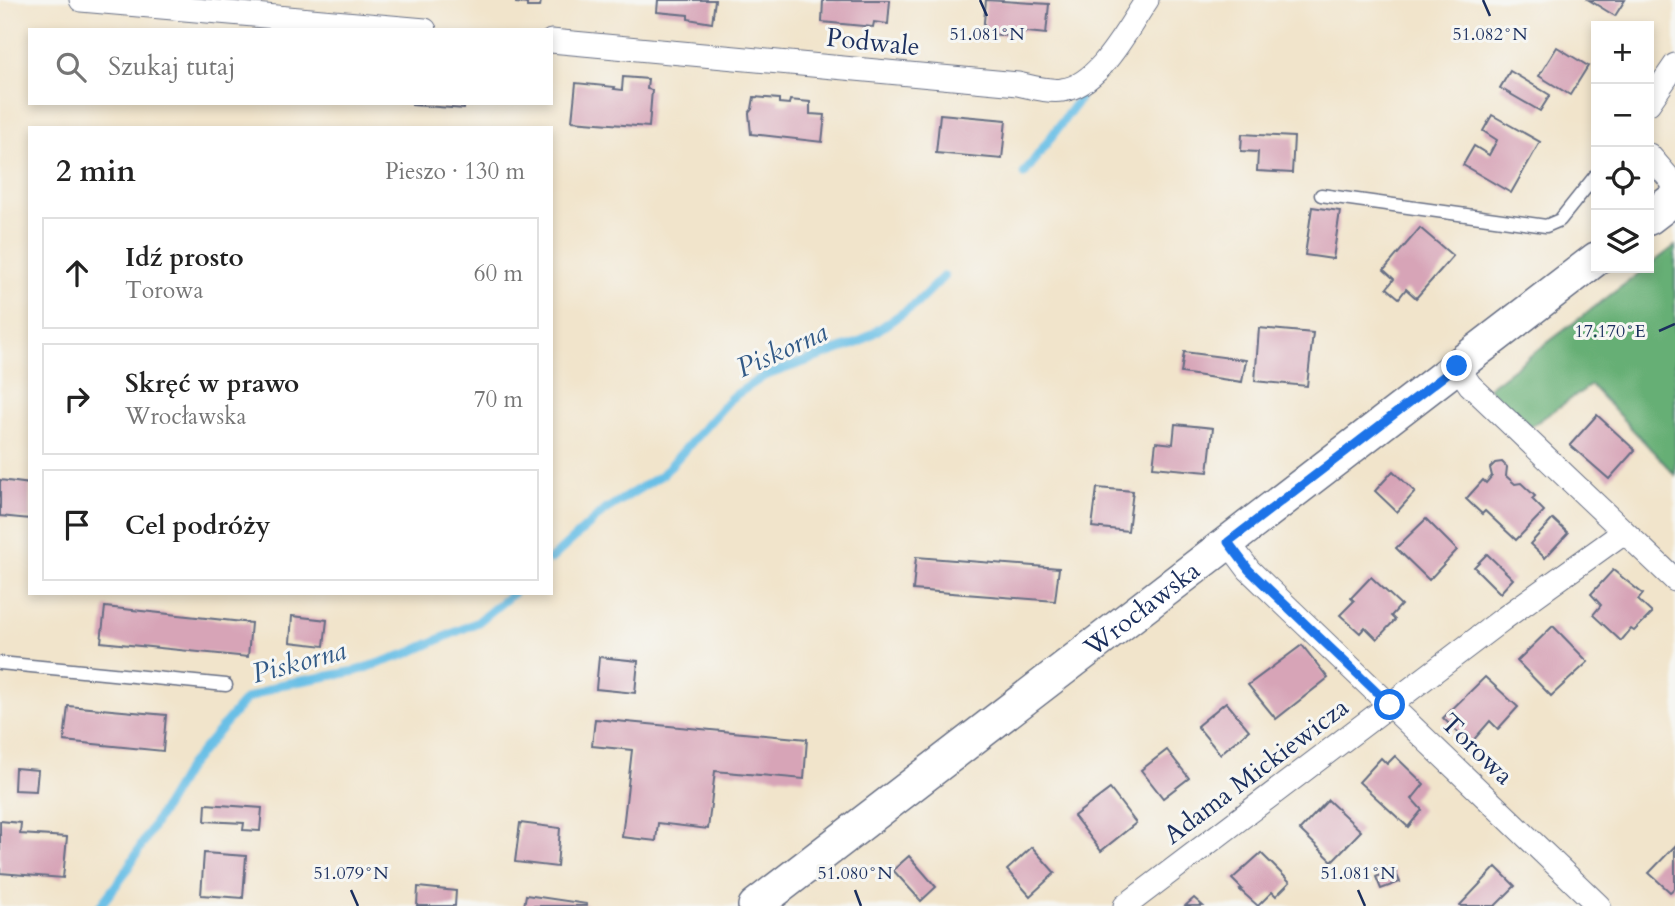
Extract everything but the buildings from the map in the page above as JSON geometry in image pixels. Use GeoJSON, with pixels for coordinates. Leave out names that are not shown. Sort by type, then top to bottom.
{"type":"FeatureCollection","features":[{"type":"Feature","properties":{"kind":"main road"},"geometry":{"type":"LineString","coordinates":[[1654,214],[1675,198]]}},
{"type":"Feature","properties":{"kind":"main road","name":"Wrocławska"},"geometry":{"type":"LineString","coordinates":[[755,906],[1591,263]]}},
{"type":"Feature","properties":{"kind":"street"},"geometry":{"type":"LineString","coordinates":[[80,0],[402,28]]}},
{"type":"Feature","properties":{"kind":"street","name":"Podwale"},"geometry":{"type":"LineString","coordinates":[[553,41],[1018,84],[1059,91],[1076,88],[1089,79],[1147,0]]}},
{"type":"Feature","properties":{"kind":"street"},"geometry":{"type":"LineString","coordinates":[[1654,96],[1675,65]]}},
{"type":"Feature","properties":{"kind":"street"},"geometry":{"type":"LineString","coordinates":[[1654,161],[1675,185]]}},
{"type":"Feature","properties":{"kind":"street"},"geometry":{"type":"LineString","coordinates":[[1457,366],[1470,385],[1675,580]]}},
{"type":"Feature","properties":{"kind":"street","name":"Adama Mickiewicza"},"geometry":{"type":"LineString","coordinates":[[1125,906],[1503,619],[1624,532]]}},
{"type":"Feature","properties":{"kind":"street","name":"Torowa"},"geometry":{"type":"LineString","coordinates":[[1228,542],[1249,570],[1599,906]]}},
{"type":"Feature","properties":{"kind":"lane"},"geometry":{"type":"LineString","coordinates":[[1321,195],[1546,226],[1560,220],[1591,181]]}},
{"type":"Feature","properties":{"kind":"lane"},"geometry":{"type":"LineString","coordinates":[[0,663],[226,685]]}},
{"type":"Feature","properties":{"kind":"green space"},"geometry":{"type":"Polygon","coordinates":[[[1675,246],[1675,475],[1591,385],[1530,427],[1488,388],[1639,273],[1654,273],[1654,262],[1675,246]]]}},
{"type":"Feature","properties":{"kind":"waterway","name":"Piskorna"},"geometry":{"type":"LineString","coordinates":[[1024,174],[1079,99]]}},
{"type":"Feature","properties":{"kind":"waterway","name":"Piskorna"},"geometry":{"type":"LineString","coordinates":[[553,557],[605,510],[663,474],[731,398],[764,376],[860,342],[916,304],[944,276]]}},
{"type":"Feature","properties":{"kind":"waterway","name":"Piskorna"},"geometry":{"type":"LineString","coordinates":[[100,906],[123,876],[189,766],[245,700],[279,685],[356,671],[409,653],[478,622],[511,595]]}},
{"type":"Feature","properties":{"kind":"route"},"geometry":{"type":"LineString","coordinates":[[1390,705],[1249,570],[1228,542],[1457,366]]}}]}
